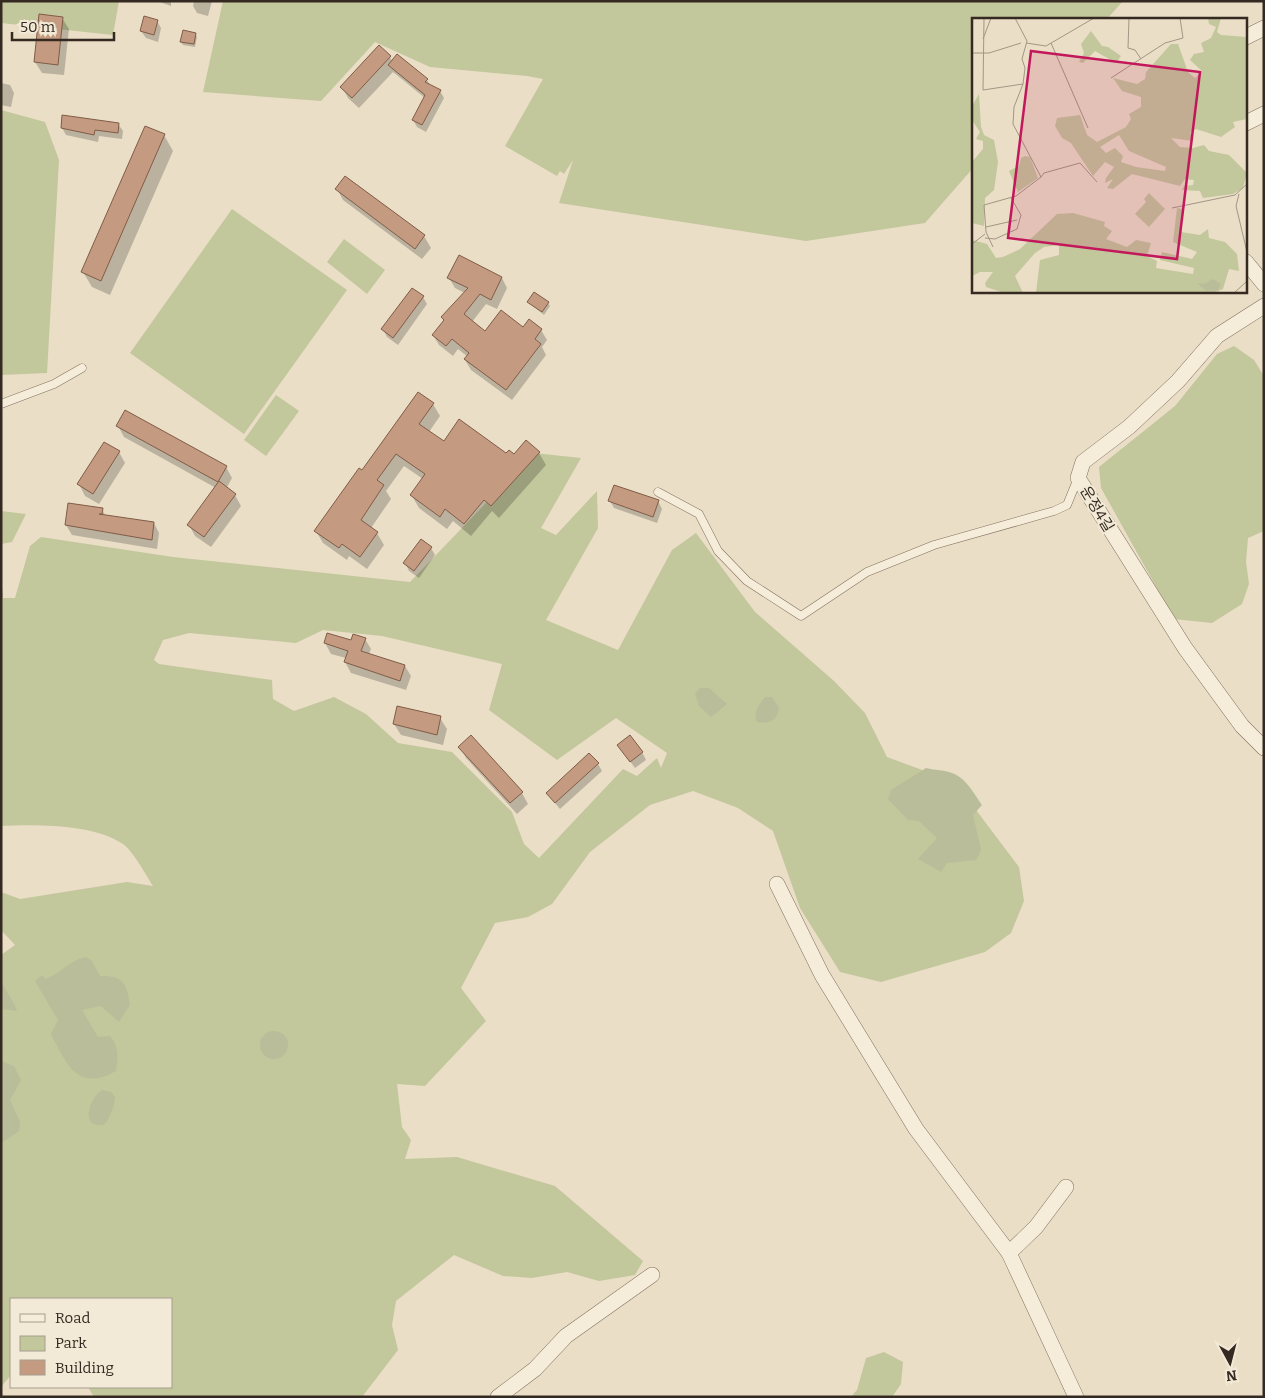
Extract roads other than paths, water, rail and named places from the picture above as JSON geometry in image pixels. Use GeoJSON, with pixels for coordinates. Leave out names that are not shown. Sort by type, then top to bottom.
{"type":"FeatureCollection","features":[{"type":"Feature","properties":{"kind":"street"},"geometry":{"type":"LineString","coordinates":[[1248,36],[1264,28]]}},
{"type":"Feature","properties":{"kind":"street"},"geometry":{"type":"LineString","coordinates":[[1248,122],[1264,114]]}},
{"type":"Feature","properties":{"kind":"street"},"geometry":{"type":"LineString","coordinates":[[1248,264],[1264,284]]}},
{"type":"Feature","properties":{"kind":"street","name":"운정4길"},"geometry":{"type":"LineString","coordinates":[[1264,306],[1217,336],[1178,382],[1129,427],[1083,462],[1078,478],[1185,648],[1242,726],[1264,748]]}},
{"type":"Feature","properties":{"kind":"street"},"geometry":{"type":"LineString","coordinates":[[777,884],[822,976],[916,1129],[1009,1252],[1076,1397]]}},
{"type":"Feature","properties":{"kind":"street"},"geometry":{"type":"LineString","coordinates":[[1009,1252],[1036,1227],[1066,1187]]}},
{"type":"Feature","properties":{"kind":"street"},"geometry":{"type":"LineString","coordinates":[[498,1397],[535,1369],[566,1336],[652,1275]]}},
{"type":"Feature","properties":{"kind":"lane"},"geometry":{"type":"LineString","coordinates":[[1,404],[54,384],[82,368]]}},
{"type":"Feature","properties":{"kind":"lane"},"geometry":{"type":"LineString","coordinates":[[658,492],[699,514],[718,550],[747,581],[801,616],[867,572],[934,545],[1054,511],[1067,505],[1078,478]]}}]}
